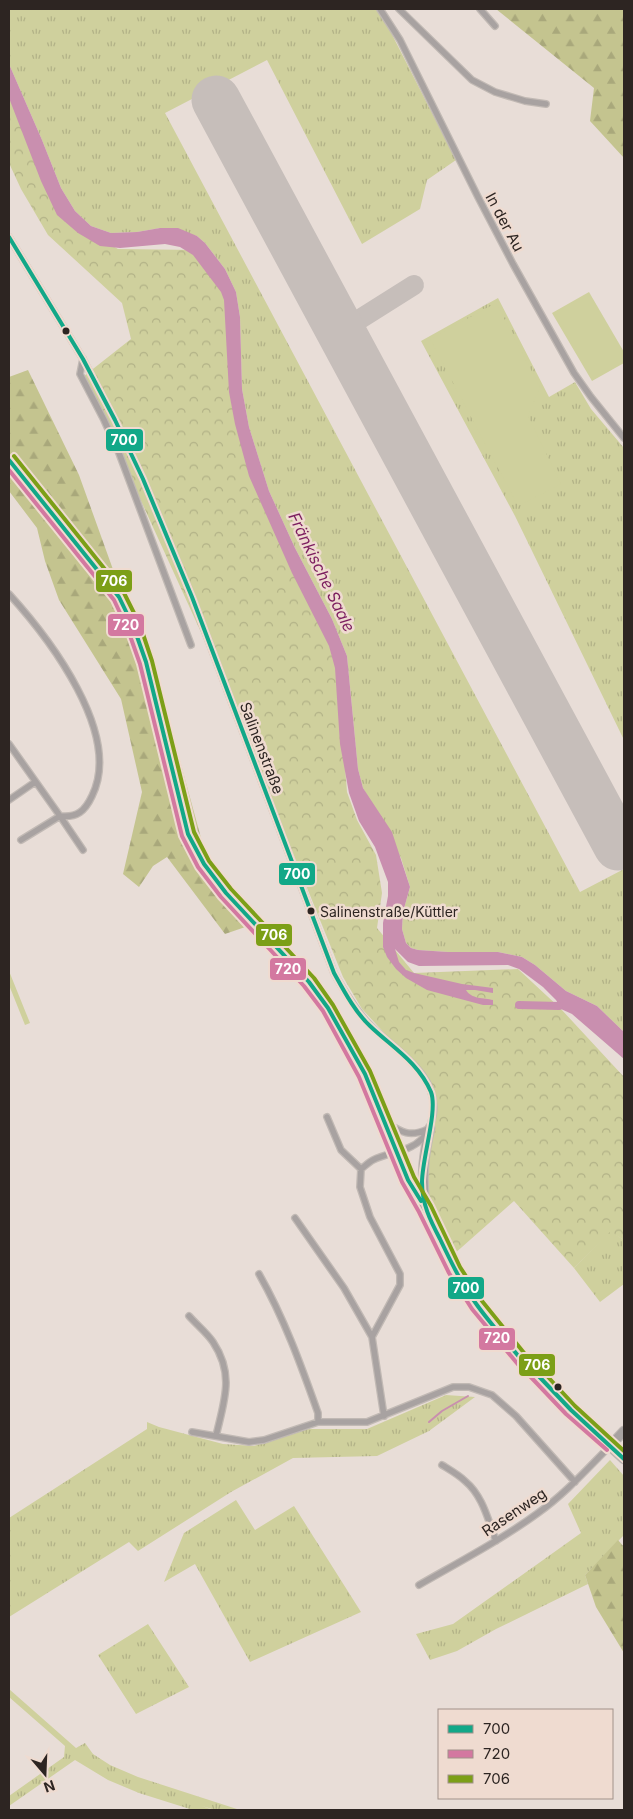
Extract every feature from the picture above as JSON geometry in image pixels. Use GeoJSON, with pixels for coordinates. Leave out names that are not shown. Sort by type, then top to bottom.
{"type":"FeatureCollection","features":[{"type":"Feature","properties":{"kind":"main road"},"geometry":{"type":"LineString","coordinates":[[9,460],[119,597],[134,628],[146,662],[188,834],[204,864],[226,893],[309,982],[328,1008],[365,1074],[408,1180],[425,1208],[455,1270],[476,1305],[525,1364],[624,1459]]}},
{"type":"Feature","properties":{"kind":"main road"},"geometry":{"type":"LineString","coordinates":[[425,1208],[422,1184],[423,1165],[430,1128]]}},
{"type":"Feature","properties":{"kind":"main road"},"geometry":{"type":"LineString","coordinates":[[611,1445],[624,1431]]}},
{"type":"Feature","properties":{"kind":"street","name":"In der Au"},"geometry":{"type":"LineString","coordinates":[[380,9],[400,40],[513,264],[591,397],[624,438]]}},
{"type":"Feature","properties":{"kind":"street"},"geometry":{"type":"LineString","coordinates":[[399,9],[472,80],[495,92],[525,101],[546,104]]}},
{"type":"Feature","properties":{"kind":"street"},"geometry":{"type":"LineString","coordinates":[[480,9],[495,26]]}},
{"type":"Feature","properties":{"kind":"street","name":"Salinenstraße"},"geometry":{"type":"LineString","coordinates":[[9,237],[83,359],[115,420],[172,547],[260,779],[303,886],[334,973],[359,1014],[370,1026],[402,1052],[420,1071],[431,1092],[434,1104],[430,1128]]}},
{"type":"Feature","properties":{"kind":"street","name":"Salinenstraße"},"geometry":{"type":"LineString","coordinates":[[83,359],[80,374],[119,453],[191,645]]}},
{"type":"Feature","properties":{"kind":"street"},"geometry":{"type":"LineString","coordinates":[[9,594],[34,623],[69,675],[84,703],[95,732],[100,761],[94,792],[87,806],[78,815],[70,818],[60,816],[21,840]]}},
{"type":"Feature","properties":{"kind":"street"},"geometry":{"type":"LineString","coordinates":[[10,747],[83,850]]}},
{"type":"Feature","properties":{"kind":"street"},"geometry":{"type":"LineString","coordinates":[[9,800],[35,782]]}},
{"type":"Feature","properties":{"kind":"street"},"geometry":{"type":"LineString","coordinates":[[327,1117],[341,1150],[361,1169],[360,1187],[370,1217],[400,1274],[400,1285],[372,1338]]}},
{"type":"Feature","properties":{"kind":"street"},"geometry":{"type":"LineString","coordinates":[[384,1121],[408,1134],[419,1133],[430,1128]]}},
{"type":"Feature","properties":{"kind":"street"},"geometry":{"type":"LineString","coordinates":[[361,1169],[374,1160],[412,1146],[422,1139],[430,1128]]}},
{"type":"Feature","properties":{"kind":"street"},"geometry":{"type":"LineString","coordinates":[[295,1218],[344,1288],[372,1338],[384,1416]]}},
{"type":"Feature","properties":{"kind":"street"},"geometry":{"type":"LineString","coordinates":[[259,1274],[275,1302],[296,1349],[318,1413],[318,1422]]}},
{"type":"Feature","properties":{"kind":"street"},"geometry":{"type":"LineString","coordinates":[[189,1316],[212,1341],[221,1356],[226,1371],[227,1387],[216,1436]]}},
{"type":"Feature","properties":{"kind":"street"},"geometry":{"type":"LineString","coordinates":[[192,1432],[249,1442],[264,1440],[318,1422],[367,1422],[453,1387],[469,1386],[492,1395],[516,1416],[575,1482]]}},
{"type":"Feature","properties":{"kind":"street","name":"Rasenweg"},"geometry":{"type":"LineString","coordinates":[[419,1585],[537,1514],[575,1482],[611,1445]]}},
{"type":"Feature","properties":{"kind":"street"},"geometry":{"type":"LineString","coordinates":[[442,1466],[473,1488],[480,1498],[496,1540]]}},
{"type":"Feature","properties":{"kind":"green space"},"geometry":{"type":"Polygon","coordinates":[[[9,9],[379,9],[456,160],[427,180],[420,209],[362,244],[267,60],[165,113],[580,892],[624,869],[624,1032],[597,1006],[566,991],[535,965],[522,957],[498,952],[418,950],[411,948],[406,943],[402,929],[403,912],[410,887],[401,858],[363,788],[358,769],[347,656],[332,619],[295,548],[269,491],[249,427],[242,389],[240,317],[236,292],[225,269],[205,243],[197,236],[160,228],[137,232],[111,233],[91,226],[75,211],[61,188],[9,64],[9,9]]]}},
{"type":"Feature","properties":{"kind":"green space"},"geometry":{"type":"Polygon","coordinates":[[[496,9],[624,9],[624,158],[590,121],[594,88],[496,9]]]}},
{"type":"Feature","properties":{"kind":"green space"},"geometry":{"type":"Polygon","coordinates":[[[9,84],[70,221],[118,249],[197,250],[224,288],[240,428],[336,650],[347,792],[357,820],[376,855],[382,893],[377,928],[414,973],[518,969],[561,1009],[624,1077],[624,1240],[610,1232],[574,1268],[514,1201],[453,1255],[423,1190],[434,1103],[415,1066],[362,1009],[343,977],[226,687],[84,376],[131,339],[122,303],[48,235],[21,189],[9,163],[9,84]]]}},
{"type":"Feature","properties":{"kind":"green space"},"geometry":{"type":"Polygon","coordinates":[[[589,292],[624,352],[624,363],[592,381],[552,313],[589,292]]]}},
{"type":"Feature","properties":{"kind":"green space"},"geometry":{"type":"Polygon","coordinates":[[[498,298],[549,397],[575,382],[591,409],[624,448],[624,740],[515,516],[421,341],[498,298]]]}},
{"type":"Feature","properties":{"kind":"green space"},"geometry":{"type":"Polygon","coordinates":[[[496,303],[540,387],[528,416],[561,484],[518,506],[430,339],[496,303]]]}},
{"type":"Feature","properties":{"kind":"green space"},"geometry":{"type":"Polygon","coordinates":[[[28,370],[79,475],[124,600],[154,665],[207,860],[254,924],[225,934],[167,857],[153,866],[139,887],[123,874],[142,792],[121,699],[59,600],[45,561],[37,528],[9,491],[9,377],[28,370]]]}},
{"type":"Feature","properties":{"kind":"green space"},"geometry":{"type":"Polygon","coordinates":[[[9,971],[30,1023],[25,1025],[9,985],[9,971]]]}},
{"type":"Feature","properties":{"kind":"green space"},"geometry":{"type":"Polygon","coordinates":[[[610,1231],[624,1240],[624,1284],[600,1302],[574,1268],[610,1231]]]}},
{"type":"Feature","properties":{"kind":"green space"},"geometry":{"type":"Polygon","coordinates":[[[446,1395],[475,1397],[429,1431],[377,1456],[293,1458],[231,1492],[138,1551],[129,1542],[9,1617],[9,1518],[147,1429],[147,1422],[223,1444],[254,1446],[305,1429],[367,1429],[446,1395]]]}},
{"type":"Feature","properties":{"kind":"green space"},"geometry":{"type":"Polygon","coordinates":[[[610,1460],[624,1476],[624,1535],[585,1575],[588,1584],[496,1629],[457,1651],[430,1660],[416,1634],[453,1624],[581,1533],[568,1504],[610,1460]]]}},
{"type":"Feature","properties":{"kind":"green space"},"geometry":{"type":"Polygon","coordinates":[[[236,1500],[255,1530],[294,1506],[361,1612],[250,1662],[195,1564],[164,1582],[184,1533],[236,1500]]]}},
{"type":"Feature","properties":{"kind":"green space"},"geometry":{"type":"Polygon","coordinates":[[[618,1540],[624,1547],[624,1653],[596,1607],[585,1575],[618,1540]]]}},
{"type":"Feature","properties":{"kind":"green space"},"geometry":{"type":"Polygon","coordinates":[[[148,1624],[189,1687],[136,1714],[98,1655],[148,1624]]]}},
{"type":"Feature","properties":{"kind":"green space"},"geometry":{"type":"Polygon","coordinates":[[[9,1689],[76,1748],[85,1743],[93,1754],[110,1765],[138,1777],[240,1810],[215,1810],[202,1806],[213,1810],[193,1810],[139,1793],[108,1780],[75,1760],[9,1806],[9,1796],[64,1757],[65,1746],[9,1697],[9,1689]]]}},
{"type":"Feature","properties":{"kind":"shaded area"},"geometry":{"type":"Polygon","coordinates":[[[9,64],[61,188],[75,211],[91,226],[111,233],[178,228],[197,236],[205,243],[225,269],[236,292],[240,317],[242,389],[249,427],[269,491],[295,548],[332,619],[347,656],[358,769],[363,788],[392,832],[410,887],[403,912],[402,929],[406,943],[411,948],[418,950],[498,952],[522,957],[535,965],[566,991],[597,1006],[624,1032],[624,1059],[572,1014],[561,1009],[556,1000],[543,987],[519,969],[508,965],[419,966],[408,962],[395,949],[399,962],[406,970],[462,984],[493,988],[493,993],[466,990],[474,997],[493,1000],[493,1005],[483,1005],[427,990],[406,978],[387,957],[383,947],[383,923],[388,896],[388,882],[375,847],[359,821],[349,793],[340,744],[335,668],[329,646],[292,573],[249,476],[235,424],[229,392],[224,300],[221,292],[193,255],[180,247],[165,244],[120,248],[100,246],[78,233],[57,215],[41,181],[9,98],[9,64]]]}},
{"type":"Feature","properties":{"kind":"waterway"},"geometry":{"type":"LineString","coordinates":[[519,1005],[559,1006]]}},
{"type":"Feature","properties":{"kind":"waterway"},"geometry":{"type":"LineString","coordinates":[[429,1422],[442,1411],[468,1396]]}},
{"type":"Feature","properties":{"kind":"taxiway"},"geometry":{"type":"LineString","coordinates":[[341,331],[414,285]]}},
{"type":"Feature","properties":{"kind":"runway"},"geometry":{"type":"LineString","coordinates":[[216,100],[618,846]]}},
{"type":"Feature","properties":{"kind":"transit line","name":"700"},"geometry":{"type":"LineString","coordinates":[[9,237],[83,359],[143,479],[192,597],[334,973],[359,1014],[412,1064],[426,1081],[431,1092],[433,1111],[422,1190],[430,1218],[453,1265],[477,1305],[525,1364],[624,1459]]}},
{"type":"Feature","properties":{"kind":"transit line","name":"706"},"geometry":{"type":"LineString","coordinates":[[14,456],[124,593],[140,625],[152,661],[194,832],[209,861],[231,889],[314,978],[333,1005],[370,1071],[414,1177],[431,1206],[460,1267],[482,1301],[529,1359],[575,1406],[624,1451]]}},
{"type":"Feature","properties":{"kind":"transit line","name":"700"},"geometry":{"type":"LineString","coordinates":[[9,460],[119,597],[134,628],[146,662],[188,834],[204,864],[226,893],[309,982],[328,1008],[365,1074],[408,1180],[421,1201]]}},
{"type":"Feature","properties":{"kind":"transit line","name":"720"},"geometry":{"type":"LineString","coordinates":[[9,470],[114,600],[128,630],[140,664],[182,836],[198,867],[221,897],[304,986],[323,1011],[359,1077],[402,1182],[449,1273],[472,1309],[521,1368],[566,1414],[607,1450]]}},
{"type":"Feature","properties":{"kind":"place","name":"Salinenstraße/Küttler"},"geometry":{"type":"Point","coordinates":[311,911]}},
{"type":"Feature","properties":{"kind":"water label","name":"Fränkische Saale"},"geometry":{"type":"Point","coordinates":[322,572]}}]}
